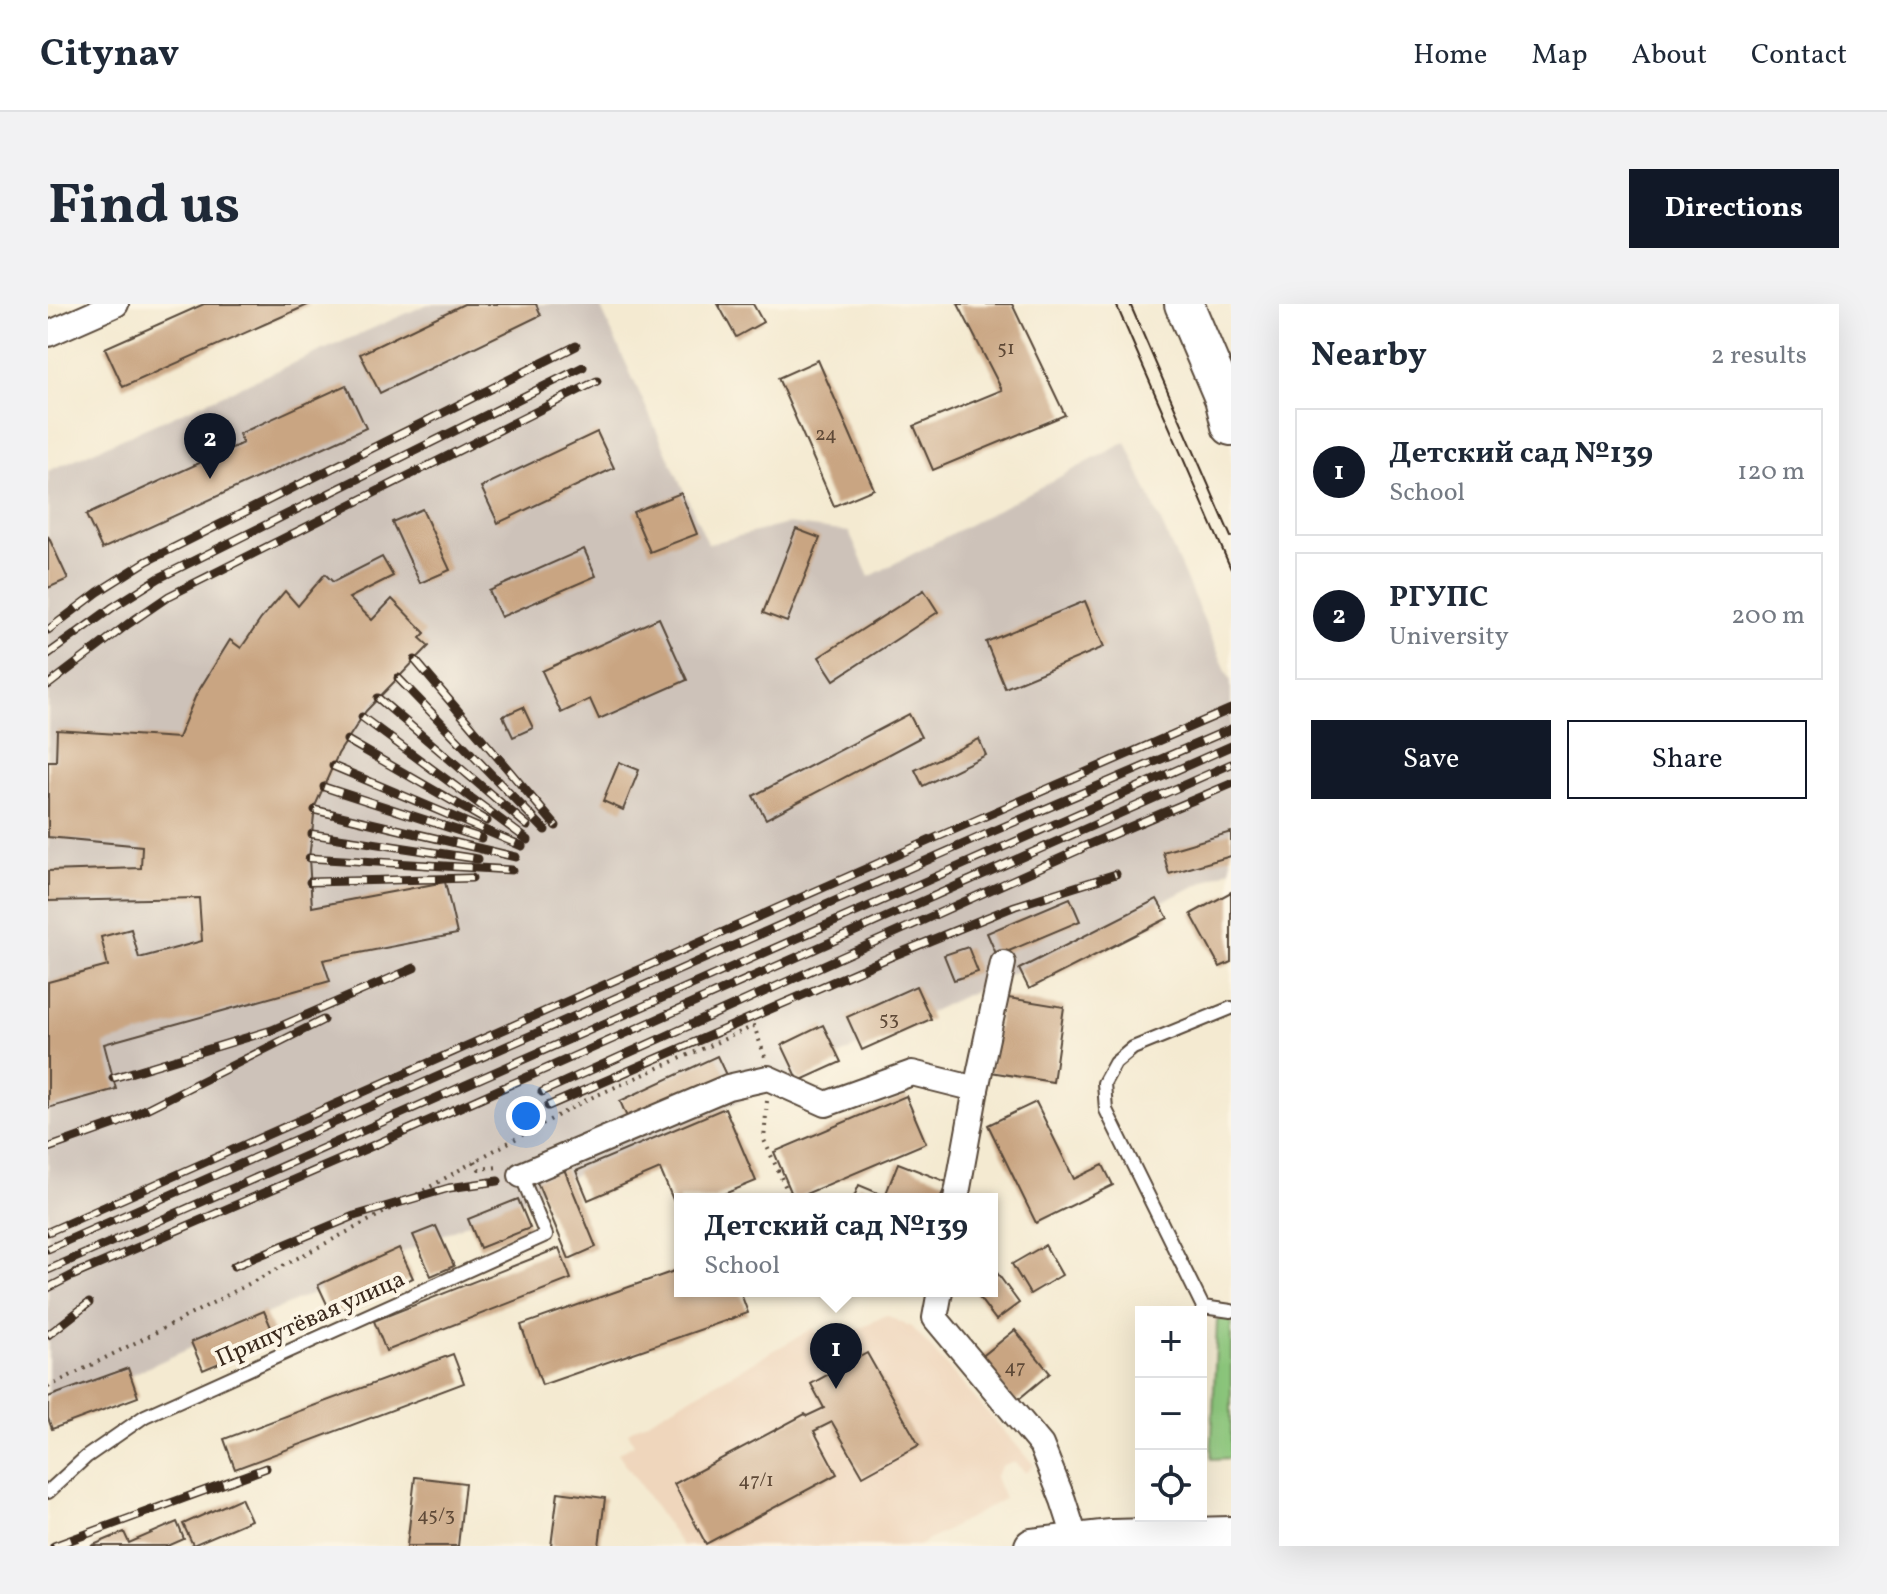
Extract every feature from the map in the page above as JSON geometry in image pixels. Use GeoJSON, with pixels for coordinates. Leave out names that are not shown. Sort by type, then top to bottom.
{"type":"FeatureCollection","features":[{"type":"Feature","properties":{"kind":"main road"},"geometry":{"type":"LineString","coordinates":[[1184,304],[1229,411]]}},
{"type":"Feature","properties":{"kind":"main road"},"geometry":{"type":"LineString","coordinates":[[1032,1546],[1111,1537],[1231,1534]]}},
{"type":"Feature","properties":{"kind":"street"},"geometry":{"type":"LineString","coordinates":[[48,334],[116,304]]}},
{"type":"Feature","properties":{"kind":"street"},"geometry":{"type":"LineString","coordinates":[[957,1193],[1003,963]]}},
{"type":"Feature","properties":{"kind":"street"},"geometry":{"type":"LineString","coordinates":[[521,1175],[728,1087],[768,1078],[826,1104],[912,1073],[976,1089]]}},
{"type":"Feature","properties":{"kind":"street"},"geometry":{"type":"LineString","coordinates":[[939,1297],[935,1318],[1041,1445],[1077,1543]]}},
{"type":"Feature","properties":{"kind":"lane"},"geometry":{"type":"LineString","coordinates":[[1231,1008],[1133,1048],[1115,1063],[1104,1083],[1106,1110],[1203,1307],[1231,1311]]}},
{"type":"Feature","properties":{"kind":"lane","name":"Припутёвая улица"},"geometry":{"type":"LineString","coordinates":[[48,1492],[86,1457],[145,1416],[546,1235],[521,1175]]}},
{"type":"Feature","properties":{"kind":"path"},"geometry":{"type":"LineString","coordinates":[[48,1387],[402,1203],[586,1100],[754,1026],[766,1058],[768,1078],[764,1140],[788,1193]]}},
{"type":"Feature","properties":{"kind":"shaded area"},"geometry":{"type":"Polygon","coordinates":[[[428,304],[599,304],[708,544],[787,524],[849,532],[869,577],[1126,442],[1231,682],[1231,869],[802,1073],[75,1400],[48,1418],[48,471],[428,304]]]}},
{"type":"Feature","properties":{"kind":"shaded area"},"geometry":{"type":"Polygon","coordinates":[[[886,1315],[913,1328],[1034,1465],[1026,1473],[1014,1462],[1003,1465],[995,1477],[1004,1499],[918,1546],[682,1546],[618,1453],[634,1444],[628,1432],[814,1328],[826,1346],[886,1315]]]}},
{"type":"Feature","properties":{"kind":"green space"},"geometry":{"type":"Polygon","coordinates":[[[1231,1314],[1231,1458],[1211,1459],[1217,1321],[1231,1314]]]}},
{"type":"Feature","properties":{"kind":"building"},"geometry":{"type":"Polygon","coordinates":[[[204,304],[310,304],[123,387],[105,348],[204,304]]]}},
{"type":"Feature","properties":{"kind":"building"},"geometry":{"type":"Polygon","coordinates":[[[464,304],[536,304],[541,315],[380,393],[360,354],[464,304]]]}},
{"type":"Feature","properties":{"kind":"building"},"geometry":{"type":"Polygon","coordinates":[[[718,304],[753,304],[763,322],[736,337],[718,304]]]}},
{"type":"Feature","properties":{"kind":"building"},"geometry":{"type":"Polygon","coordinates":[[[958,304],[1012,304],[1065,415],[933,470],[914,426],[1002,390],[958,304]]]}},
{"type":"Feature","properties":{"kind":"building"},"geometry":{"type":"Polygon","coordinates":[[[818,360],[874,489],[834,506],[778,378],[818,360]]]}},
{"type":"Feature","properties":{"kind":"building"},"geometry":{"type":"Polygon","coordinates":[[[346,385],[366,428],[102,549],[86,515],[243,443],[239,434],[346,385]]]}},
{"type":"Feature","properties":{"kind":"building"},"geometry":{"type":"Polygon","coordinates":[[[597,432],[614,468],[498,523],[481,487],[597,432]]]}},
{"type":"Feature","properties":{"kind":"building"},"geometry":{"type":"Polygon","coordinates":[[[681,493],[697,534],[650,552],[633,512],[681,493]]]}},
{"type":"Feature","properties":{"kind":"building"},"geometry":{"type":"Polygon","coordinates":[[[422,509],[450,570],[420,583],[392,522],[422,509]]]}},
{"type":"Feature","properties":{"kind":"building"},"geometry":{"type":"Polygon","coordinates":[[[796,529],[820,538],[787,622],[763,613],[796,529]]]}},
{"type":"Feature","properties":{"kind":"building"},"geometry":{"type":"Polygon","coordinates":[[[48,536],[68,579],[48,588],[48,536]]]}},
{"type":"Feature","properties":{"kind":"building"},"geometry":{"type":"Polygon","coordinates":[[[584,549],[596,576],[501,617],[489,591],[584,549]]]}},
{"type":"Feature","properties":{"kind":"building"},"geometry":{"type":"Polygon","coordinates":[[[382,557],[393,576],[349,598],[372,620],[392,599],[425,633],[420,638],[429,646],[366,711],[338,754],[315,806],[309,858],[312,907],[445,882],[457,934],[323,960],[330,981],[104,1044],[116,1089],[48,1108],[48,982],[108,966],[101,937],[131,929],[139,958],[202,941],[199,898],[48,901],[48,871],[141,868],[142,846],[48,837],[48,761],[56,761],[57,730],[178,738],[196,695],[230,640],[241,648],[285,591],[298,606],[325,574],[333,582],[382,557]]]}},
{"type":"Feature","properties":{"kind":"building"},"geometry":{"type":"Polygon","coordinates":[[[924,590],[938,612],[834,680],[819,657],[924,590]]]}},
{"type":"Feature","properties":{"kind":"building"},"geometry":{"type":"Polygon","coordinates":[[[1085,601],[1104,647],[1005,688],[986,642],[1085,601]]]}},
{"type":"Feature","properties":{"kind":"building"},"geometry":{"type":"Polygon","coordinates":[[[659,618],[687,680],[599,719],[590,699],[561,713],[542,671],[659,618]]]}},
{"type":"Feature","properties":{"kind":"building"},"geometry":{"type":"Polygon","coordinates":[[[523,707],[533,728],[513,737],[503,716],[523,707]]]}},
{"type":"Feature","properties":{"kind":"building"},"geometry":{"type":"Polygon","coordinates":[[[909,714],[921,737],[766,819],[753,796],[909,714]]]}},
{"type":"Feature","properties":{"kind":"building"},"geometry":{"type":"Polygon","coordinates":[[[979,739],[986,755],[923,786],[915,770],[979,739]]]}},
{"type":"Feature","properties":{"kind":"building"},"geometry":{"type":"Polygon","coordinates":[[[619,762],[639,770],[623,810],[603,801],[619,762]]]}},
{"type":"Feature","properties":{"kind":"building"},"geometry":{"type":"Polygon","coordinates":[[[1231,832],[1231,856],[1169,874],[1163,852],[1231,832]]]}},
{"type":"Feature","properties":{"kind":"building"},"geometry":{"type":"Polygon","coordinates":[[[1231,892],[1231,962],[1220,967],[1191,914],[1231,892]]]}},
{"type":"Feature","properties":{"kind":"building"},"geometry":{"type":"Polygon","coordinates":[[[1070,898],[1080,921],[997,956],[987,933],[1070,898]]]}},
{"type":"Feature","properties":{"kind":"building"},"geometry":{"type":"Polygon","coordinates":[[[1157,899],[1168,918],[1029,989],[1019,969],[1157,899]]]}},
{"type":"Feature","properties":{"kind":"building"},"geometry":{"type":"Polygon","coordinates":[[[968,947],[978,972],[954,980],[944,955],[968,947]]]}},
{"type":"Feature","properties":{"kind":"building"},"geometry":{"type":"Polygon","coordinates":[[[916,986],[931,1019],[862,1050],[847,1017],[916,986]]]}},
{"type":"Feature","properties":{"kind":"building"},"geometry":{"type":"Polygon","coordinates":[[[1002,997],[1064,1007],[1053,1082],[990,1072],[1002,997]]]}},
{"type":"Feature","properties":{"kind":"building"},"geometry":{"type":"Polygon","coordinates":[[[823,1025],[841,1062],[799,1081],[782,1045],[823,1025]]]}},
{"type":"Feature","properties":{"kind":"building"},"geometry":{"type":"Polygon","coordinates":[[[717,1056],[727,1077],[629,1122],[620,1101],[717,1056]]]}},
{"type":"Feature","properties":{"kind":"building"},"geometry":{"type":"Polygon","coordinates":[[[906,1096],[926,1143],[808,1193],[791,1193],[774,1152],[906,1096]]]}},
{"type":"Feature","properties":{"kind":"building"},"geometry":{"type":"Polygon","coordinates":[[[1036,1102],[1074,1179],[1103,1165],[1113,1185],[1036,1223],[988,1125],[1036,1102]]]}},
{"type":"Feature","properties":{"kind":"building"},"geometry":{"type":"Polygon","coordinates":[[[725,1108],[756,1181],[727,1193],[674,1193],[674,1202],[660,1169],[588,1200],[576,1171],[725,1108]]]}},
{"type":"Feature","properties":{"kind":"building"},"geometry":{"type":"Polygon","coordinates":[[[898,1163],[947,1182],[942,1193],[886,1193],[898,1163]]]}},
{"type":"Feature","properties":{"kind":"building"},"geometry":{"type":"Polygon","coordinates":[[[564,1169],[596,1247],[569,1259],[536,1180],[564,1169]]]}},
{"type":"Feature","properties":{"kind":"building"},"geometry":{"type":"Polygon","coordinates":[[[859,1185],[878,1193],[856,1193],[859,1185]]]}},
{"type":"Feature","properties":{"kind":"building"},"geometry":{"type":"Polygon","coordinates":[[[518,1199],[530,1228],[480,1248],[468,1219],[518,1199]]]}},
{"type":"Feature","properties":{"kind":"building"},"geometry":{"type":"Polygon","coordinates":[[[436,1226],[454,1266],[431,1276],[413,1235],[436,1226]]]}},
{"type":"Feature","properties":{"kind":"building"},"geometry":{"type":"Polygon","coordinates":[[[1045,1245],[1062,1275],[1030,1294],[1012,1264],[1045,1245]]]}},
{"type":"Feature","properties":{"kind":"building"},"geometry":{"type":"Polygon","coordinates":[[[399,1248],[413,1278],[332,1315],[318,1285],[399,1248]]]}},
{"type":"Feature","properties":{"kind":"building"},"geometry":{"type":"Polygon","coordinates":[[[559,1248],[571,1279],[386,1351],[374,1321],[559,1248]]]}},
{"type":"Feature","properties":{"kind":"building"},"geometry":{"type":"Polygon","coordinates":[[[674,1271],[674,1297],[742,1297],[748,1313],[542,1385],[521,1325],[674,1271]]]}},
{"type":"Feature","properties":{"kind":"building"},"geometry":{"type":"Polygon","coordinates":[[[998,1274],[1019,1303],[996,1320],[979,1297],[998,1297],[998,1274]]]}},
{"type":"Feature","properties":{"kind":"building"},"geometry":{"type":"Polygon","coordinates":[[[264,1311],[276,1339],[203,1370],[191,1342],[264,1311]]]}},
{"type":"Feature","properties":{"kind":"building"},"geometry":{"type":"Polygon","coordinates":[[[1015,1330],[1050,1373],[1015,1402],[979,1359],[1015,1330]]]}},
{"type":"Feature","properties":{"kind":"building"},"geometry":{"type":"Polygon","coordinates":[[[867,1353],[919,1445],[863,1476],[832,1422],[814,1431],[837,1474],[706,1544],[674,1484],[805,1414],[807,1416],[824,1408],[811,1384],[867,1353]]]}},
{"type":"Feature","properties":{"kind":"building"},"geometry":{"type":"Polygon","coordinates":[[[453,1354],[464,1383],[235,1469],[224,1439],[453,1354]]]}},
{"type":"Feature","properties":{"kind":"building"},"geometry":{"type":"Polygon","coordinates":[[[128,1368],[138,1397],[52,1429],[48,1418],[48,1397],[128,1368]]]}},
{"type":"Feature","properties":{"kind":"building"},"geometry":{"type":"Polygon","coordinates":[[[415,1477],[465,1483],[458,1546],[407,1546],[415,1477]]]}},
{"type":"Feature","properties":{"kind":"building"},"geometry":{"type":"Polygon","coordinates":[[[558,1492],[605,1498],[599,1546],[551,1546],[558,1492]]]}},
{"type":"Feature","properties":{"kind":"building"},"geometry":{"type":"Polygon","coordinates":[[[241,1498],[251,1520],[193,1545],[183,1524],[241,1498]]]}},
{"type":"Feature","properties":{"kind":"building"},"geometry":{"type":"Polygon","coordinates":[[[177,1522],[184,1539],[168,1546],[91,1546],[124,1532],[129,1543],[177,1522]]]}},
{"type":"Feature","properties":{"kind":"tram line"},"geometry":{"type":"LineString","coordinates":[[1116,304],[1231,569]]}},
{"type":"Feature","properties":{"kind":"tram line"},"geometry":{"type":"LineString","coordinates":[[1130,304],[1231,537]]}},
{"type":"Feature","properties":{"kind":"railway"},"geometry":{"type":"LineString","coordinates":[[48,630],[98,592],[147,561],[576,346]]}},
{"type":"Feature","properties":{"kind":"railway"},"geometry":{"type":"LineString","coordinates":[[48,654],[159,578],[583,367]]}},
{"type":"Feature","properties":{"kind":"railway"},"geometry":{"type":"LineString","coordinates":[[48,685],[169,596],[597,381]]}},
{"type":"Feature","properties":{"kind":"railway"},"geometry":{"type":"LineString","coordinates":[[415,660],[556,826]]}},
{"type":"Feature","properties":{"kind":"railway"},"geometry":{"type":"LineString","coordinates":[[398,678],[545,830]]}},
{"type":"Feature","properties":{"kind":"railway"},"geometry":{"type":"LineString","coordinates":[[378,698],[528,826]]}},
{"type":"Feature","properties":{"kind":"railway"},"geometry":{"type":"LineString","coordinates":[[48,1232],[1231,709]]}},
{"type":"Feature","properties":{"kind":"railway"},"geometry":{"type":"LineString","coordinates":[[362,717],[528,840]]}},
{"type":"Feature","properties":{"kind":"railway"},"geometry":{"type":"LineString","coordinates":[[48,1249],[1231,729]]}},
{"type":"Feature","properties":{"kind":"railway"},"geometry":{"type":"LineString","coordinates":[[347,740],[487,821]]}},
{"type":"Feature","properties":{"kind":"railway"},"geometry":{"type":"LineString","coordinates":[[48,1270],[1231,746]]}},
{"type":"Feature","properties":{"kind":"railway"},"geometry":{"type":"LineString","coordinates":[[74,1275],[379,1143],[1231,764]]}},
{"type":"Feature","properties":{"kind":"railway"},"geometry":{"type":"LineString","coordinates":[[333,766],[522,846]]}},
{"type":"Feature","properties":{"kind":"railway"},"geometry":{"type":"LineString","coordinates":[[1071,852],[1231,784]]}},
{"type":"Feature","properties":{"kind":"railway"},"geometry":{"type":"LineString","coordinates":[[324,787],[481,838]]}},
{"type":"Feature","properties":{"kind":"railway"},"geometry":{"type":"LineString","coordinates":[[315,810],[516,857]]}},
{"type":"Feature","properties":{"kind":"railway"},"geometry":{"type":"LineString","coordinates":[[312,834],[478,859]]}},
{"type":"Feature","properties":{"kind":"railway"},"geometry":{"type":"LineString","coordinates":[[542,1092],[1081,849]]}},
{"type":"Feature","properties":{"kind":"railway"},"geometry":{"type":"LineString","coordinates":[[309,858],[512,870]]}},
{"type":"Feature","properties":{"kind":"railway"},"geometry":{"type":"LineString","coordinates":[[548,1106],[890,957],[1015,906],[1116,874]]}},
{"type":"Feature","properties":{"kind":"railway"},"geometry":{"type":"LineString","coordinates":[[310,882],[472,878]]}},
{"type":"Feature","properties":{"kind":"railway"},"geometry":{"type":"LineString","coordinates":[[113,1078],[272,1030],[414,968]]}},
{"type":"Feature","properties":{"kind":"railway"},"geometry":{"type":"LineString","coordinates":[[48,1148],[118,1123],[323,1020]]}},
{"type":"Feature","properties":{"kind":"railway"},"geometry":{"type":"LineString","coordinates":[[234,1266],[354,1216],[449,1188],[498,1181]]}},
{"type":"Feature","properties":{"kind":"railway"},"geometry":{"type":"LineString","coordinates":[[48,1288],[83,1270]]}},
{"type":"Feature","properties":{"kind":"railway"},"geometry":{"type":"LineString","coordinates":[[48,1335],[89,1303]]}},
{"type":"Feature","properties":{"kind":"railway"},"geometry":{"type":"LineString","coordinates":[[54,1546],[266,1468]]}},
{"type":"Feature","properties":{"kind":"place","name":"РГУПС"},"geometry":{"type":"Point","coordinates":[210,479]}},
{"type":"Feature","properties":{"kind":"place","name":"Детский сад №139"},"geometry":{"type":"Point","coordinates":[836,1389]}}]}
